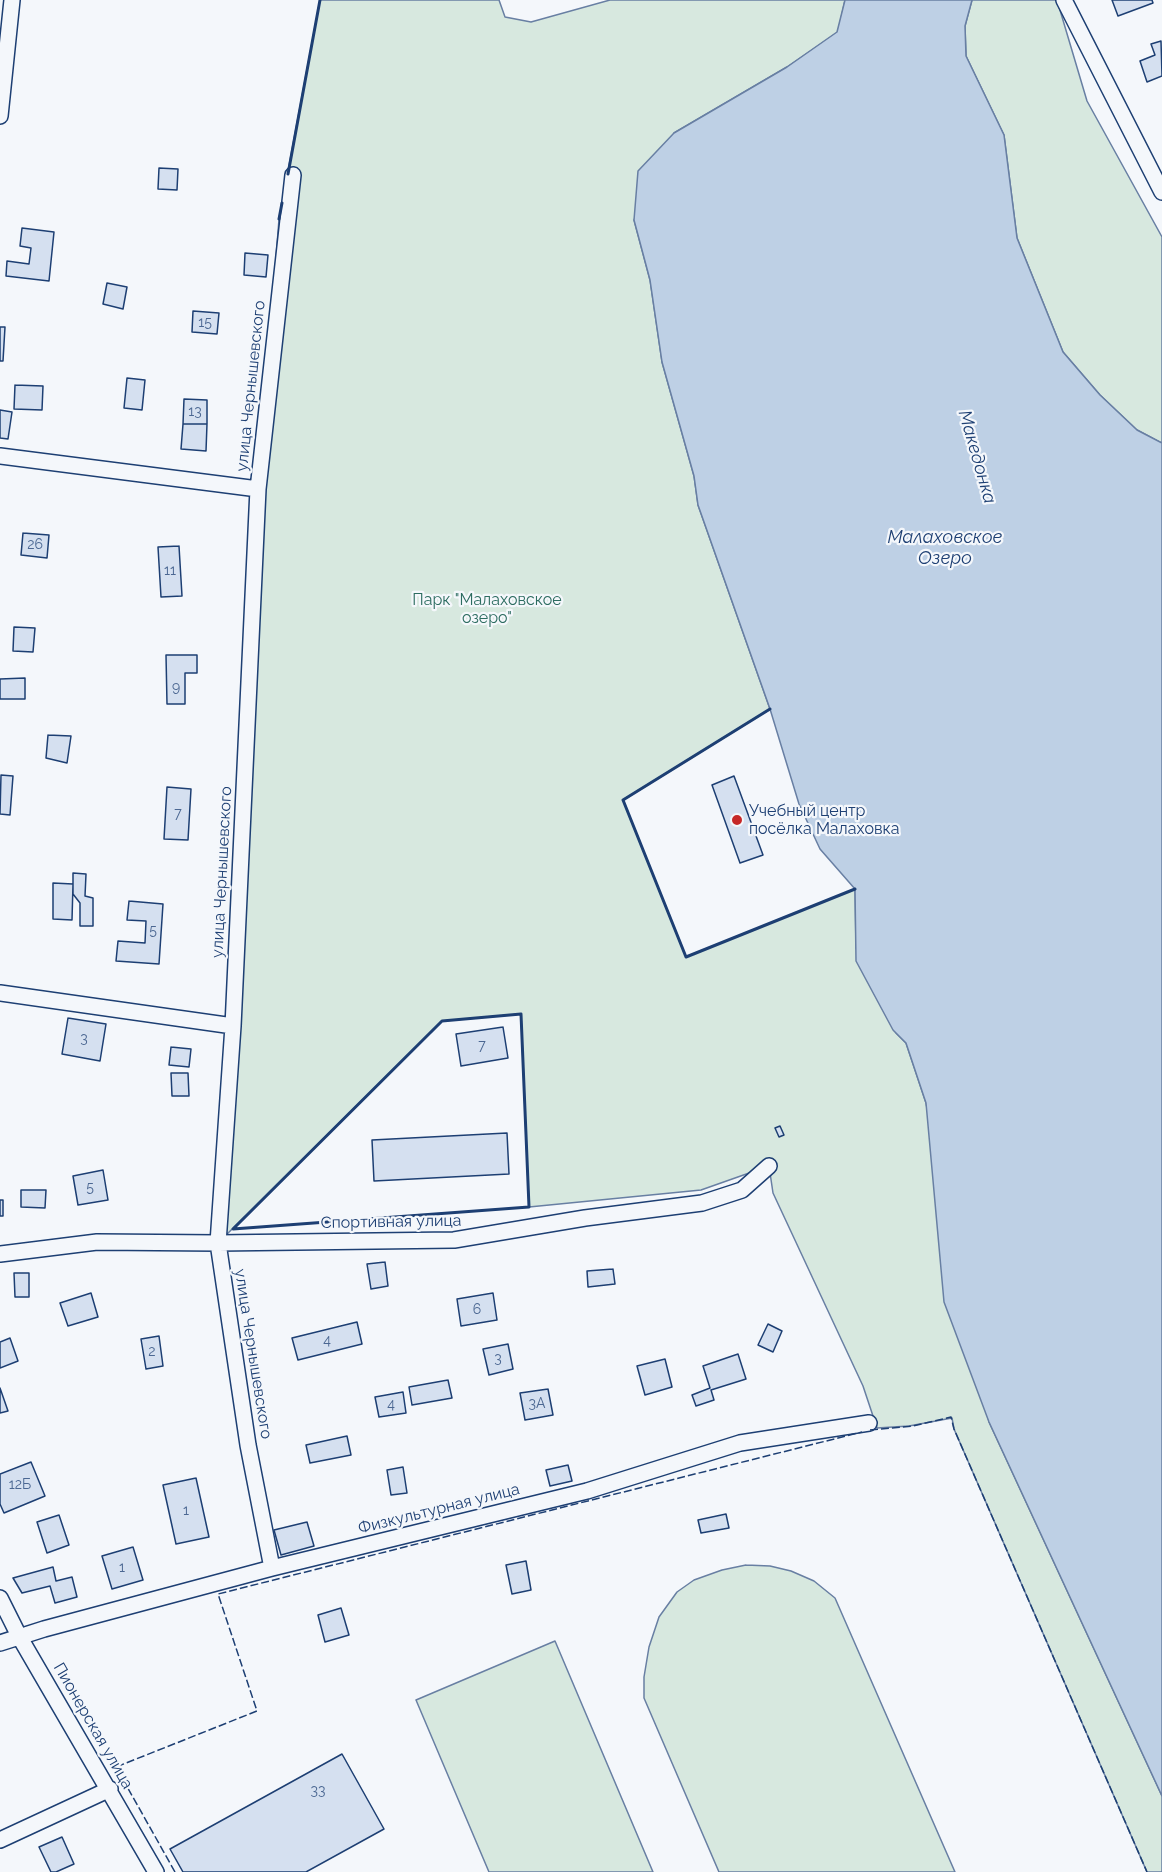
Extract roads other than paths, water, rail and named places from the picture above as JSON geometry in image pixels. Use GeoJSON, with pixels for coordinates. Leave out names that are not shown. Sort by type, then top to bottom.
{"type":"FeatureCollection","features":[{"type":"Feature","properties":{"kind":"street"},"geometry":{"type":"LineString","coordinates":[[0,116],[12,0]]}},
{"type":"Feature","properties":{"kind":"street"},"geometry":{"type":"LineString","coordinates":[[1064,0],[1162,192]]}},
{"type":"Feature","properties":{"kind":"street","name":"улица Чернышевского"},"geometry":{"type":"LineString","coordinates":[[272,1568],[248,1445],[218,1243],[233,1026],[258,489],[292,175]]}},
{"type":"Feature","properties":{"kind":"street"},"geometry":{"type":"LineString","coordinates":[[0,456],[258,489]]}},
{"type":"Feature","properties":{"kind":"street"},"geometry":{"type":"LineString","coordinates":[[0,993],[233,1026]]}},
{"type":"Feature","properties":{"kind":"street","name":"Спортивная улица"},"geometry":{"type":"LineString","coordinates":[[0,1254],[97,1242],[454,1240],[585,1218],[702,1203],[742,1190],[769,1166]]}},
{"type":"Feature","properties":{"kind":"street","name":"Физкультурная улица"},"geometry":{"type":"LineString","coordinates":[[0,1643],[272,1568],[587,1491],[740,1443],[868,1424]]}},
{"type":"Feature","properties":{"kind":"street","name":"Пионерская улица"},"geometry":{"type":"LineString","coordinates":[[0,1598],[156,1872]]}},
{"type":"Feature","properties":{"kind":"street"},"geometry":{"type":"LineString","coordinates":[[0,1840],[110,1789]]}},
{"type":"Feature","properties":{"kind":"water","name":"Малаховское Озеро"},"geometry":{"type":"Polygon","coordinates":[[[845,0],[972,0],[965,26],[966,56],[1004,135],[1017,238],[1063,352],[1100,395],[1137,430],[1162,443],[1162,1796],[989,1422],[944,1302],[926,1103],[906,1043],[893,1030],[856,961],[855,889],[820,849],[799,804],[770,709],[698,505],[694,476],[662,362],[650,280],[634,220],[638,171],[674,133],[787,67],[837,32],[845,0]]]}},
{"type":"Feature","properties":{"kind":"place","name":"Учебный центр посёлка Малаховка"},"geometry":{"type":"Point","coordinates":[737,820]}},
{"type":"Feature","properties":{"kind":"water label","name":"Македонка"},"geometry":{"type":"Point","coordinates":[977,457]}},
{"type":"Feature","properties":{"kind":"park label","name":"Парк \"Малаховское озеро\""},"geometry":{"type":"Point","coordinates":[487,609]}}]}
